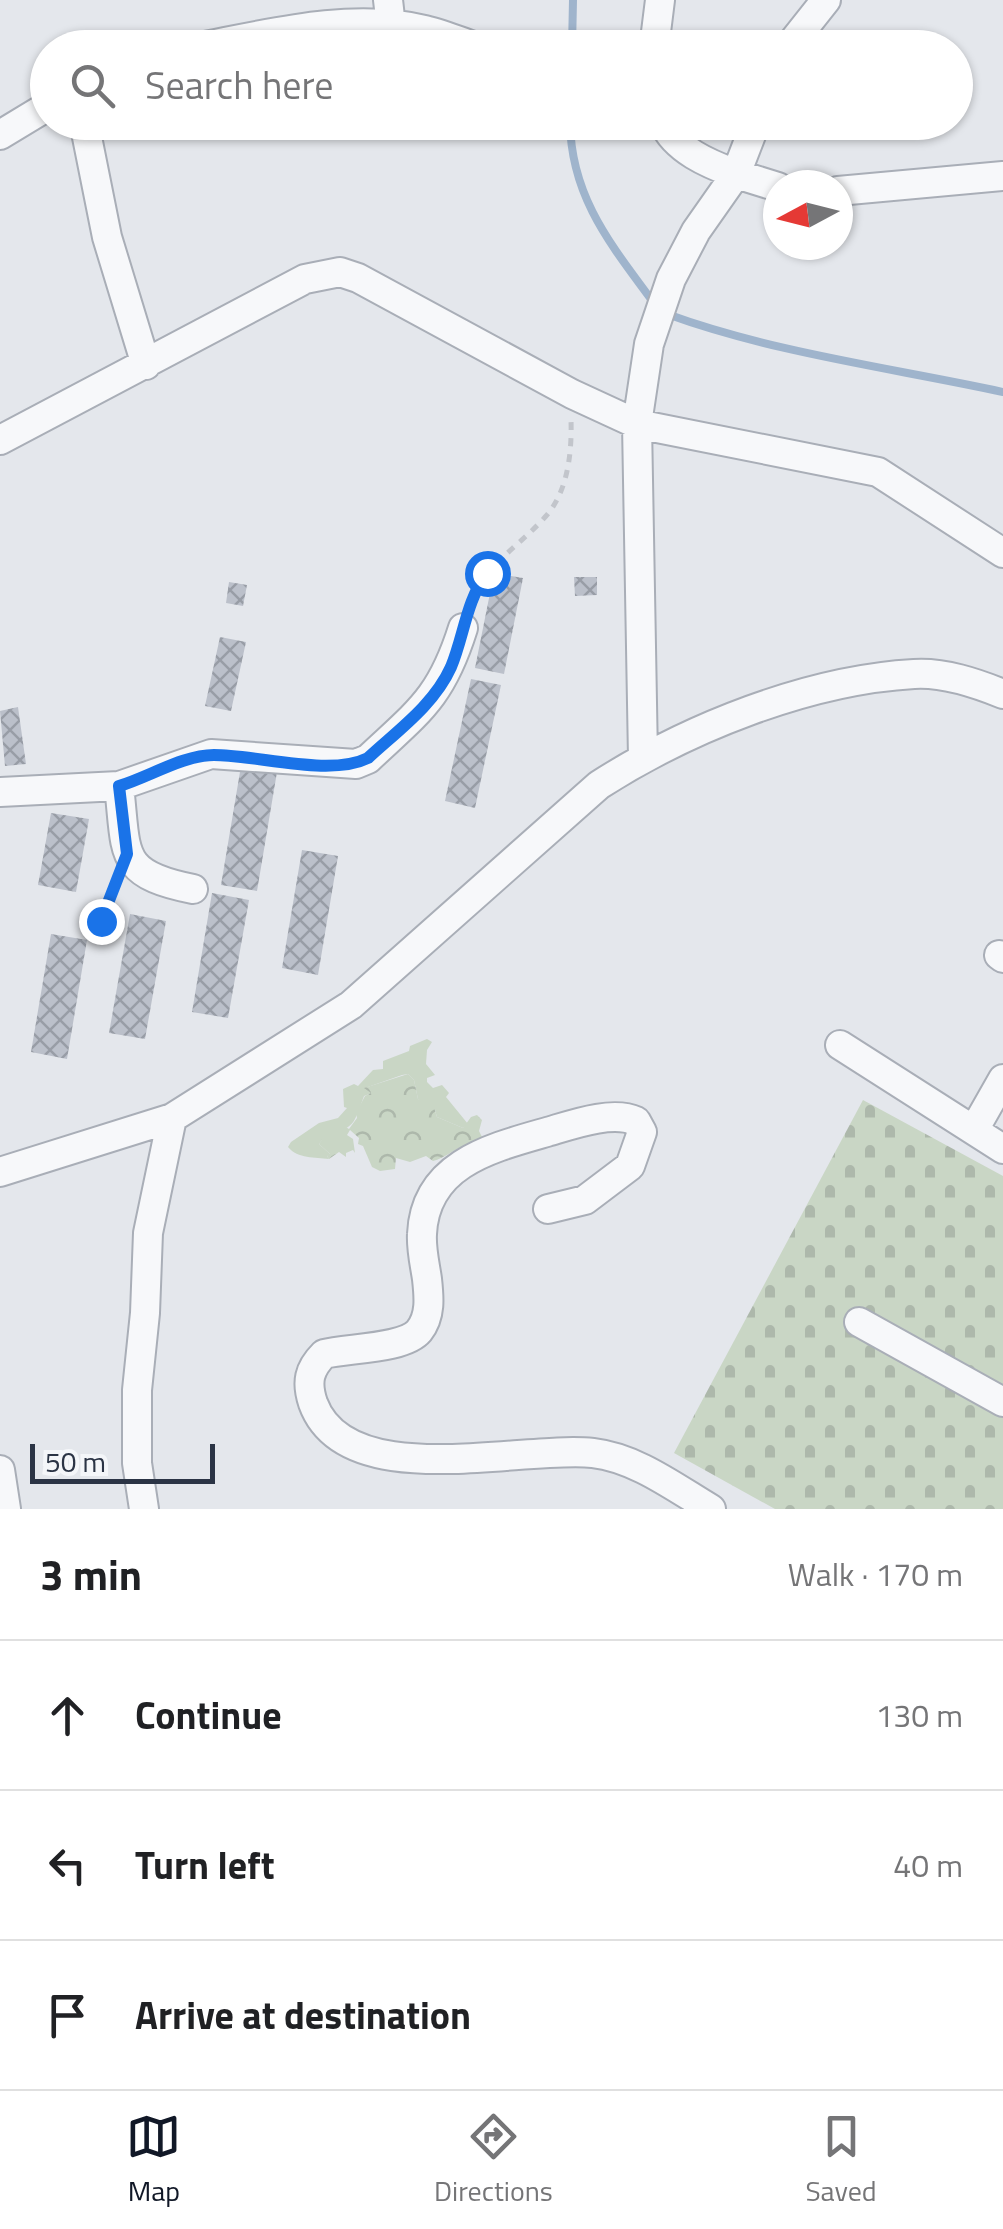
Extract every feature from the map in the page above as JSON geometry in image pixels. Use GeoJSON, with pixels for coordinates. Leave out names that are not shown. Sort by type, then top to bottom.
{"type":"FeatureCollection","features":[{"type":"Feature","properties":{"kind":"street"},"geometry":{"type":"LineString","coordinates":[[656,30],[660,0]]}},
{"type":"Feature","properties":{"kind":"street"},"geometry":{"type":"LineString","coordinates":[[802,30],[826,0]]}},
{"type":"Feature","properties":{"kind":"street"},"geometry":{"type":"LineString","coordinates":[[300,30],[368,24],[390,13],[423,30]]}},
{"type":"Feature","properties":{"kind":"street"},"geometry":{"type":"LineString","coordinates":[[0,135],[30,117]]}},
{"type":"Feature","properties":{"kind":"street"},"geometry":{"type":"LineString","coordinates":[[88,140],[107,237],[146,365]]}},
{"type":"Feature","properties":{"kind":"street"},"geometry":{"type":"LineString","coordinates":[[674,140],[710,164],[763,182]]}},
{"type":"Feature","properties":{"kind":"street"},"geometry":{"type":"LineString","coordinates":[[642,758],[637,424],[649,344],[671,279],[696,231],[736,174],[749,140]]}},
{"type":"Feature","properties":{"kind":"street"},"geometry":{"type":"LineString","coordinates":[[853,189],[1003,176]]}},
{"type":"Feature","properties":{"kind":"street"},"geometry":{"type":"LineString","coordinates":[[0,440],[305,279],[340,272],[637,424],[878,472],[1003,553]]}},
{"type":"Feature","properties":{"kind":"street"},"geometry":{"type":"LineString","coordinates":[[14,791],[119,786],[211,754],[356,764],[368,758],[432,698],[451,666],[462,628]]}},
{"type":"Feature","properties":{"kind":"street"},"geometry":{"type":"LineString","coordinates":[[0,1172],[172,1118],[350,1005],[599,785],[642,758],[754,710],[847,683],[918,674],[972,681],[1003,694]]}},
{"type":"Feature","properties":{"kind":"street"},"geometry":{"type":"LineString","coordinates":[[119,786],[127,854],[144,874],[160,882],[193,888]]}},
{"type":"Feature","properties":{"kind":"street"},"geometry":{"type":"LineString","coordinates":[[840,1045],[1003,1149]]}},
{"type":"Feature","properties":{"kind":"street"},"geometry":{"type":"LineString","coordinates":[[974,1130],[1003,1079]]}},
{"type":"Feature","properties":{"kind":"street"},"geometry":{"type":"LineString","coordinates":[[548,1210],[585,1200],[630,1166],[642,1132],[636,1121],[618,1116],[486,1150],[443,1179],[425,1212],[421,1236],[428,1310],[418,1332],[396,1342],[324,1354],[310,1371],[308,1384],[316,1410],[328,1427],[374,1454],[444,1460],[594,1453],[637,1466],[711,1509]]}},
{"type":"Feature","properties":{"kind":"street"},"geometry":{"type":"LineString","coordinates":[[144,1509],[137,1463],[137,1390],[148,1234],[172,1118]]}},
{"type":"Feature","properties":{"kind":"street"},"geometry":{"type":"LineString","coordinates":[[859,1322],[1003,1402]]}},
{"type":"Feature","properties":{"kind":"street"},"geometry":{"type":"LineString","coordinates":[[0,1470],[6,1509]]}},
{"type":"Feature","properties":{"kind":"path"},"geometry":{"type":"LineString","coordinates":[[462,628],[476,587],[545,517],[560,492],[572,448],[570,407]]}},
{"type":"Feature","properties":{"kind":"path"},"geometry":{"type":"LineString","coordinates":[[91,942],[127,854]]}},
{"type":"Feature","properties":{"kind":"green space"},"geometry":{"type":"Polygon","coordinates":[[[427,1039],[432,1042],[426,1064],[435,1075],[427,1078],[427,1082],[433,1088],[442,1085],[449,1093],[446,1097],[468,1124],[463,1128],[437,1117],[435,1110],[418,1099],[414,1080],[408,1074],[365,1088],[372,1093],[364,1096],[352,1124],[325,1136],[319,1144],[331,1155],[327,1156],[329,1159],[302,1156],[288,1147],[319,1123],[338,1118],[347,1108],[343,1089],[358,1086],[373,1070],[383,1069],[383,1061],[427,1039]]]}},
{"type":"Feature","properties":{"kind":"green space"},"geometry":{"type":"Polygon","coordinates":[[[408,1074],[414,1080],[418,1099],[433,1104],[437,1117],[463,1128],[477,1115],[482,1120],[479,1131],[483,1139],[433,1161],[426,1156],[410,1162],[396,1158],[395,1169],[380,1171],[372,1167],[363,1146],[358,1144],[359,1138],[350,1130],[347,1135],[353,1139],[355,1153],[346,1153],[346,1157],[339,1152],[329,1159],[330,1154],[319,1144],[324,1136],[322,1129],[341,1124],[349,1129],[365,1096],[371,1093],[364,1088],[408,1074]]]}},
{"type":"Feature","properties":{"kind":"green space"},"geometry":{"type":"Polygon","coordinates":[[[863,1100],[1003,1176],[1003,1509],[775,1509],[674,1453],[863,1100]]]}},
{"type":"Feature","properties":{"kind":"building"},"geometry":{"type":"Polygon","coordinates":[[[494,573],[523,578],[504,674],[475,668],[494,573]]]}},
{"type":"Feature","properties":{"kind":"building"},"geometry":{"type":"Polygon","coordinates":[[[574,577],[597,577],[597,595],[575,596],[574,577]]]}},
{"type":"Feature","properties":{"kind":"building"},"geometry":{"type":"Polygon","coordinates":[[[229,582],[247,585],[243,606],[226,603],[229,582]]]}},
{"type":"Feature","properties":{"kind":"building"},"geometry":{"type":"Polygon","coordinates":[[[220,637],[246,642],[231,711],[205,706],[220,637]]]}},
{"type":"Feature","properties":{"kind":"building"},"geometry":{"type":"Polygon","coordinates":[[[471,679],[501,685],[475,808],[445,801],[471,679]]]}},
{"type":"Feature","properties":{"kind":"building"},"geometry":{"type":"Polygon","coordinates":[[[18,707],[26,764],[5,766],[0,711],[18,707]]]}},
{"type":"Feature","properties":{"kind":"building"},"geometry":{"type":"Polygon","coordinates":[[[241,766],[277,772],[257,891],[221,885],[241,766]]]}},
{"type":"Feature","properties":{"kind":"building"},"geometry":{"type":"Polygon","coordinates":[[[51,813],[89,819],[76,892],[38,885],[51,813]]]}},
{"type":"Feature","properties":{"kind":"building"},"geometry":{"type":"Polygon","coordinates":[[[302,850],[338,856],[318,975],[282,968],[302,850]]]}},
{"type":"Feature","properties":{"kind":"building"},"geometry":{"type":"Polygon","coordinates":[[[212,893],[249,900],[228,1018],[192,1012],[212,893]]]}},
{"type":"Feature","properties":{"kind":"building"},"geometry":{"type":"Polygon","coordinates":[[[130,914],[166,921],[145,1039],[109,1033],[130,914]]]}},
{"type":"Feature","properties":{"kind":"building"},"geometry":{"type":"Polygon","coordinates":[[[51,934],[87,940],[67,1059],[31,1052],[51,934]]]}},
{"type":"Feature","properties":{"kind":"waterway"},"geometry":{"type":"LineString","coordinates":[[572,30],[573,0]]}},
{"type":"Feature","properties":{"kind":"waterway"},"geometry":{"type":"LineString","coordinates":[[571,140],[578,175],[597,221],[656,306]]}},
{"type":"Feature","properties":{"kind":"waterway"},"geometry":{"type":"LineString","coordinates":[[667,314],[791,349],[1003,392]]}},
{"type":"Feature","properties":{"kind":"route"},"geometry":{"type":"LineString","coordinates":[[101,921],[127,854],[119,786],[211,754],[329,764],[356,764],[368,758],[432,698],[451,666],[476,587],[487,573]]}}]}
